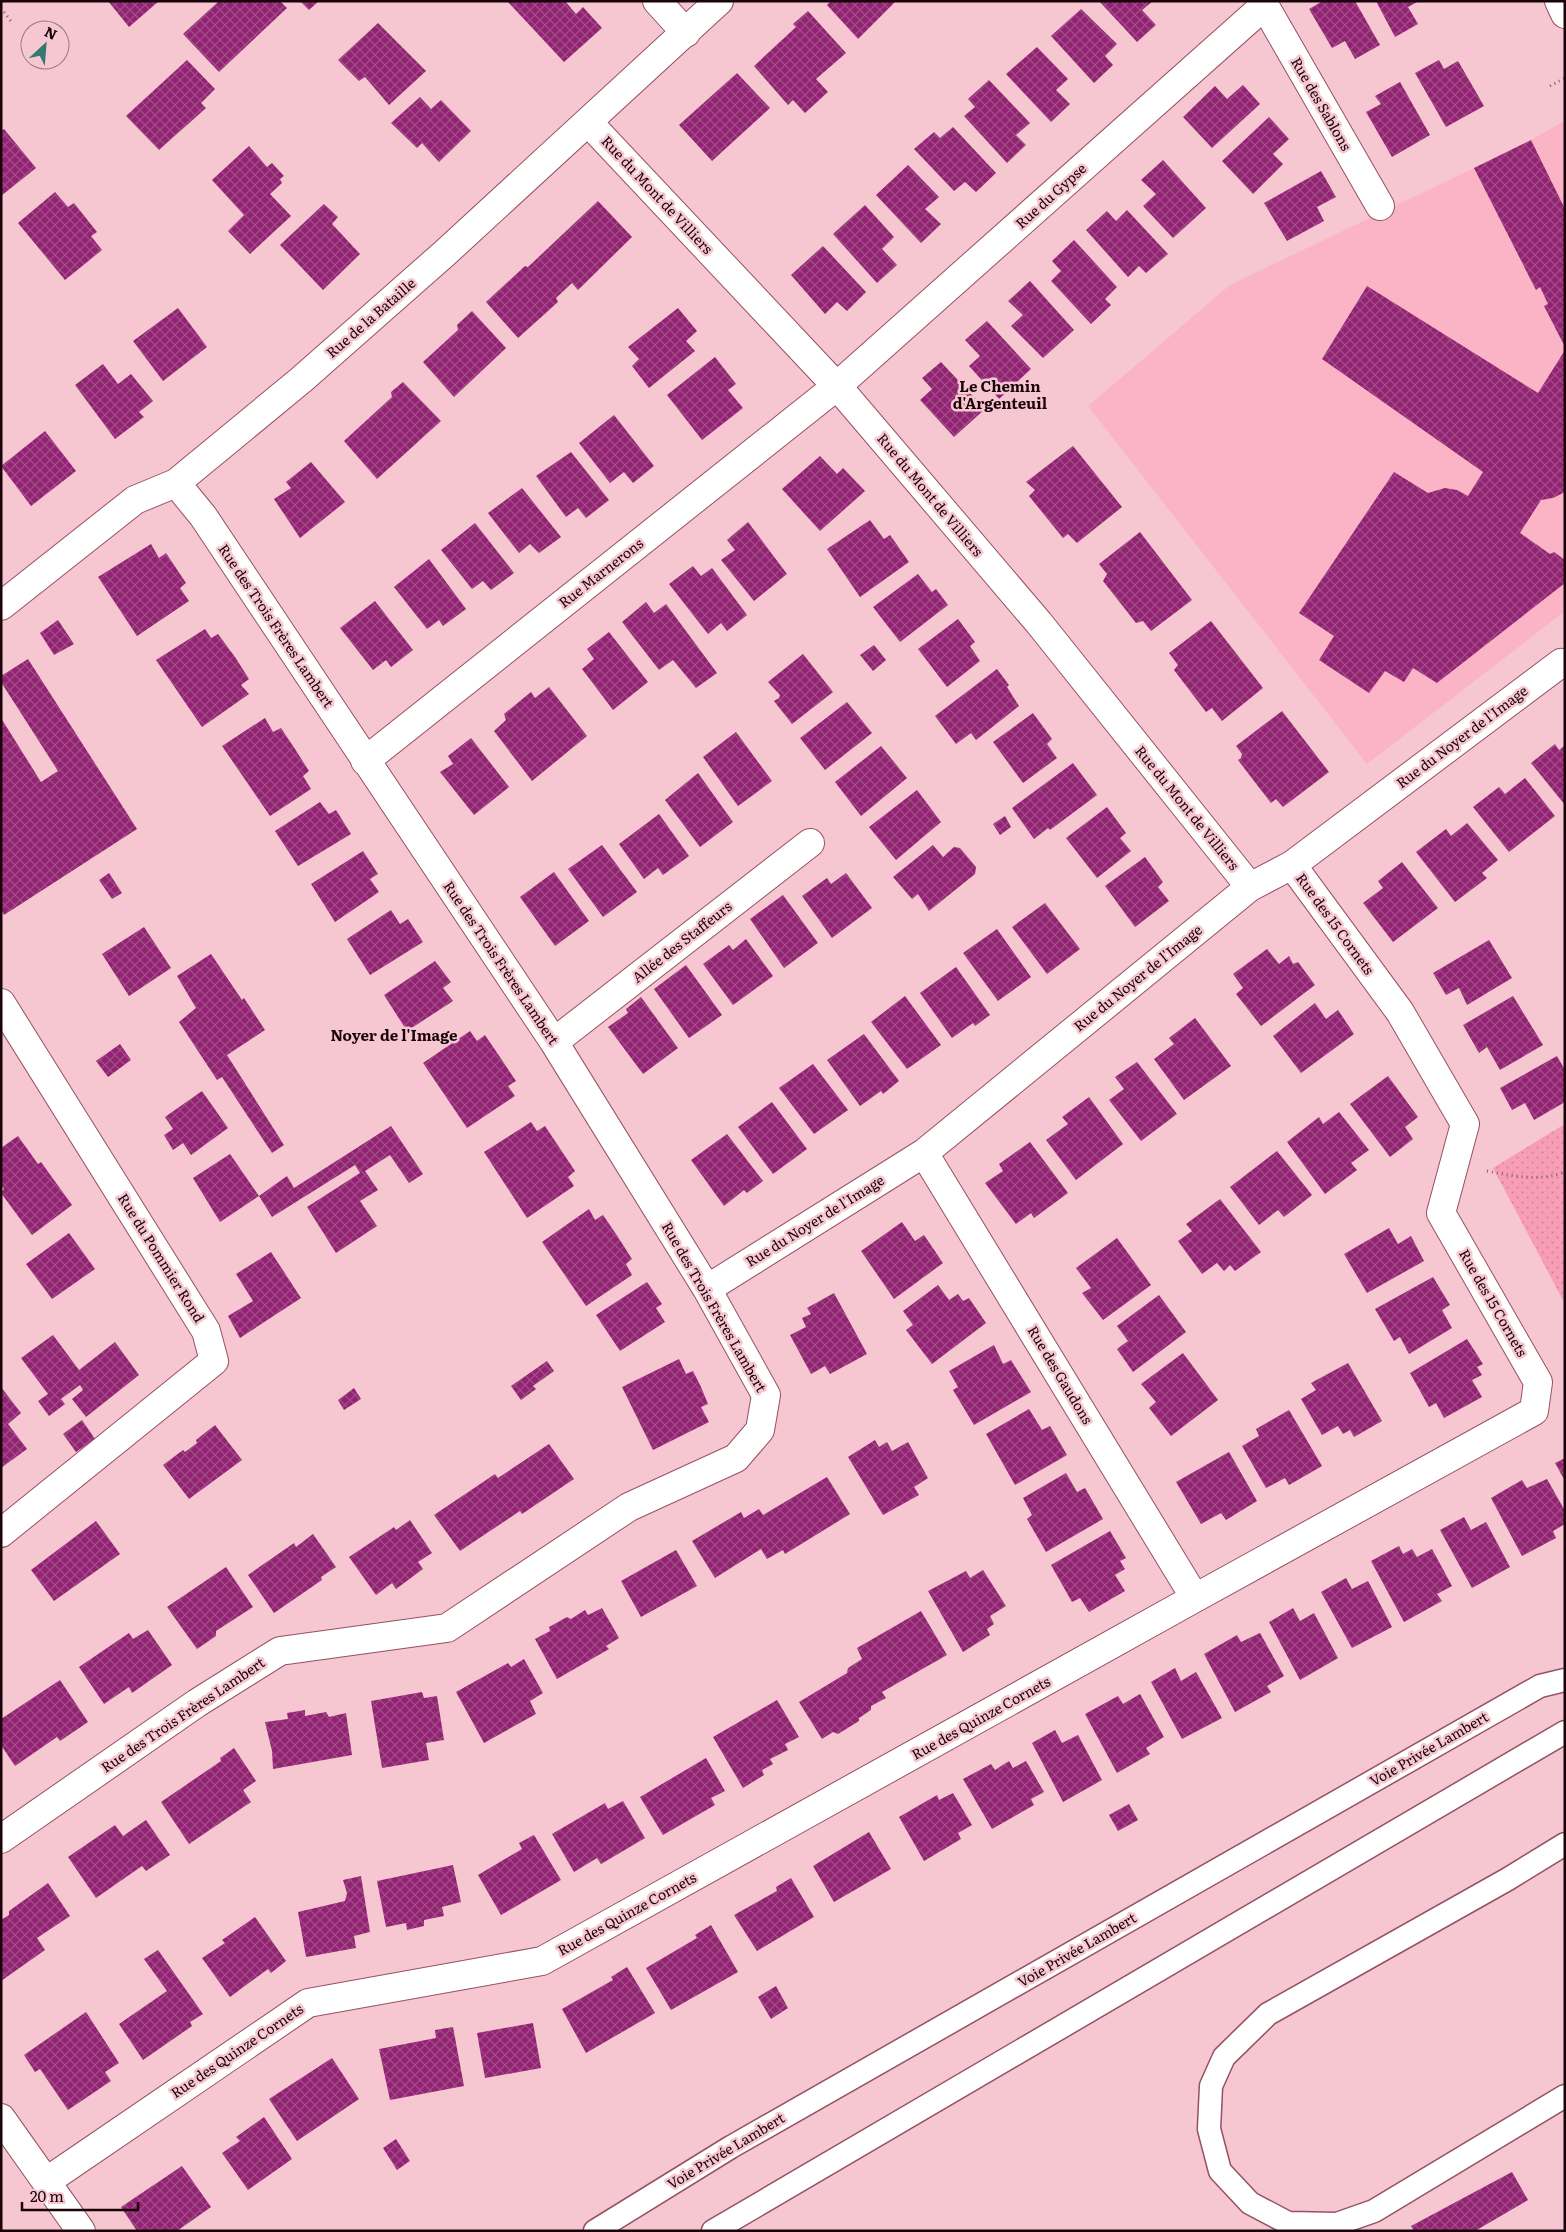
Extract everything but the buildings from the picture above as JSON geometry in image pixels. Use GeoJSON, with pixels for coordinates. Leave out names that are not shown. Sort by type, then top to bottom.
{"type":"FeatureCollection","features":[{"type":"Feature","properties":{"kind":"street"},"geometry":{"type":"LineString","coordinates":[[657,1],[686,33]]}},
{"type":"Feature","properties":{"kind":"street","name":"Rue de la Bataille"},"geometry":{"type":"LineString","coordinates":[[1,606],[135,500],[176,483],[371,319],[719,1]]}},
{"type":"Feature","properties":{"kind":"street"},"geometry":{"type":"LineString","coordinates":[[1558,1],[1565,14]]}},
{"type":"Feature","properties":{"kind":"street","name":"Rue des Sablons"},"geometry":{"type":"LineString","coordinates":[[1263,3],[1380,206]]}},
{"type":"Feature","properties":{"kind":"street","name":"Rue du Gypse"},"geometry":{"type":"LineString","coordinates":[[837,386],[1263,3]]}},
{"type":"Feature","properties":{"kind":"street","name":"Rue du Mont de Villiers"},"geometry":{"type":"LineString","coordinates":[[588,122],[837,386],[1038,623],[1250,887]]}},
{"type":"Feature","properties":{"kind":"street","name":"Rue Marnerons"},"geometry":{"type":"LineString","coordinates":[[365,761],[837,386]]}},
{"type":"Feature","properties":{"kind":"street","name":"Rue des Trois Frères Lambert"},"geometry":{"type":"LineString","coordinates":[[1,1838],[197,1703],[280,1651],[448,1628],[629,1507],[736,1458],[760,1430],[766,1395],[707,1289],[554,1042],[203,516],[176,483]]}},
{"type":"Feature","properties":{"kind":"street","name":"Rue du Noyer de l'Image"},"geometry":{"type":"LineString","coordinates":[[707,1289],[924,1153],[1250,887],[1292,865],[1561,663],[1565,665]]}},
{"type":"Feature","properties":{"kind":"street","name":"Allée des Staffeurs"},"geometry":{"type":"LineString","coordinates":[[554,1042],[810,843]]}},
{"type":"Feature","properties":{"kind":"street","name":"Rue des 15 Cornets"},"geometry":{"type":"LineString","coordinates":[[1195,1598],[1534,1411],[1538,1382],[1441,1213],[1465,1124],[1400,1012],[1292,865]]}},
{"type":"Feature","properties":{"kind":"street","name":"Rue du Pommier Rond"},"geometry":{"type":"LineString","coordinates":[[1,1003],[206,1330],[214,1361],[1,1533]]}},
{"type":"Feature","properties":{"kind":"street","name":"Rue des Gaudons"},"geometry":{"type":"LineString","coordinates":[[924,1153],[1195,1598]]}},
{"type":"Feature","properties":{"kind":"street","name":"Rue des Quinze Cornets"},"geometry":{"type":"LineString","coordinates":[[47,2181],[308,2003],[542,1961],[1195,1598]]}},
{"type":"Feature","properties":{"kind":"street"},"geometry":{"type":"LineString","coordinates":[[1,2118],[81,2231]]}},
{"type":"Feature","properties":{"kind":"lane","name":"Voie Privée Lambert"},"geometry":{"type":"LineString","coordinates":[[595,2231],[740,2142],[1531,1691],[1540,1686],[1565,1680]]}},
{"type":"Feature","properties":{"kind":"lane"},"geometry":{"type":"LineString","coordinates":[[713,2231],[1565,1732]]}},
{"type":"Feature","properties":{"kind":"lane"},"geometry":{"type":"LineString","coordinates":[[1565,1844],[1508,1879],[1268,2014],[1224,2057],[1211,2086],[1209,2129],[1220,2171],[1250,2203],[1288,2223],[1338,2224],[1374,2211],[1565,2096]]}},
{"type":"Feature","properties":{"kind":"path"},"geometry":{"type":"LineString","coordinates":[[1,8],[13,24]]}},
{"type":"Feature","properties":{"kind":"path"},"geometry":{"type":"LineString","coordinates":[[1550,86],[1565,78]]}},
{"type":"Feature","properties":{"kind":"path"},"geometry":{"type":"LineString","coordinates":[[1454,1164],[1526,1178],[1551,1177],[1565,1172]]}},
{"type":"Feature","properties":{"kind":"shaded area"},"geometry":{"type":"Polygon","coordinates":[[[1563,122],[1565,126],[1565,611],[1367,764],[1088,406],[1230,285],[1474,168],[1563,122]]]}},
{"type":"Feature","properties":{"kind":"shaded area"},"geometry":{"type":"Polygon","coordinates":[[[1565,1124],[1565,1304],[1493,1168],[1565,1124]]]}},
{"type":"Feature","properties":{"kind":"district","name":"Le Chemin d'Argenteuil"},"geometry":{"type":"Point","coordinates":[1000,396]}},
{"type":"Feature","properties":{"kind":"district","name":"Noyer de l'Image"},"geometry":{"type":"Point","coordinates":[394,1036]}}]}
